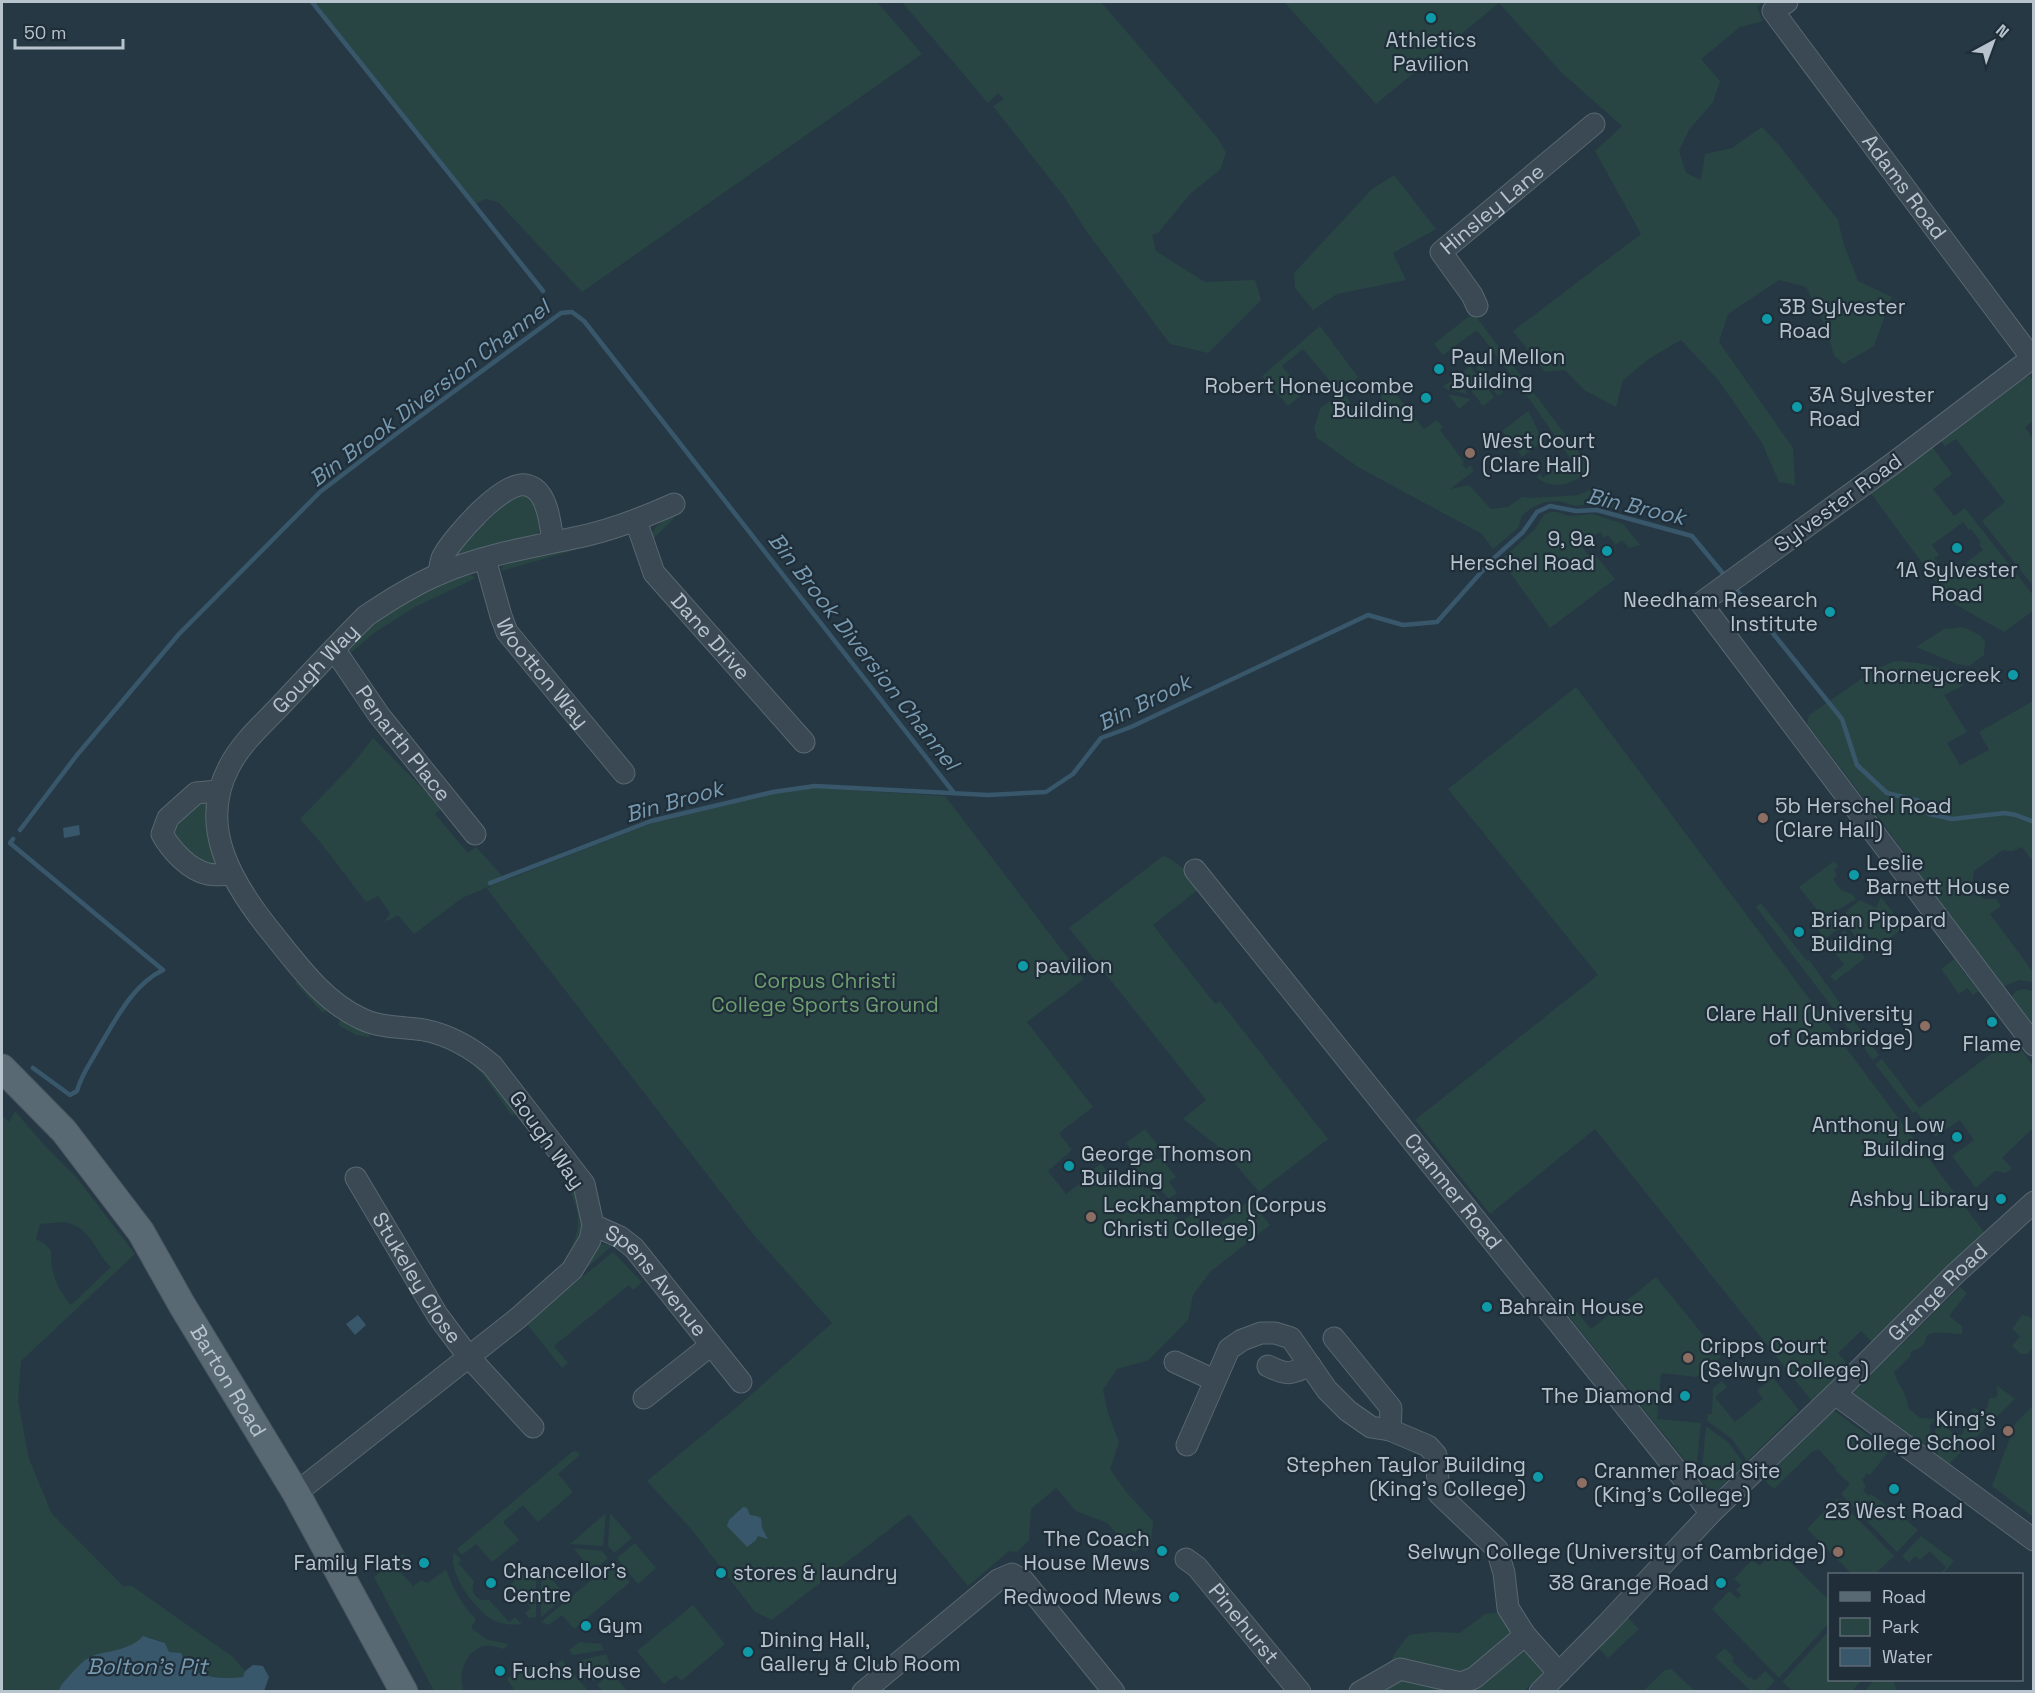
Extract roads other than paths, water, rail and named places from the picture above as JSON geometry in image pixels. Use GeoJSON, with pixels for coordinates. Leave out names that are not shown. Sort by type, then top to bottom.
{"type":"FeatureCollection","features":[{"type":"Feature","properties":{"kind":"main road","name":"Barton Road"},"geometry":{"type":"LineString","coordinates":[[2,1068],[64,1131],[141,1233],[296,1493],[404,1692]]}},
{"type":"Feature","properties":{"kind":"street","name":"Adams Road"},"geometry":{"type":"LineString","coordinates":[[1780,7],[2033,359]]}},
{"type":"Feature","properties":{"kind":"street","name":"Hinsley Lane"},"geometry":{"type":"LineString","coordinates":[[1477,306],[1442,252],[1594,124]]}},
{"type":"Feature","properties":{"kind":"street","name":"Sylvester Road"},"geometry":{"type":"LineString","coordinates":[[2033,359],[1701,603],[2034,1045]]}},
{"type":"Feature","properties":{"kind":"street"},"geometry":{"type":"LineString","coordinates":[[439,574],[442,558],[455,538],[489,504],[516,486],[526,485],[543,499],[547,505],[553,541]]}},
{"type":"Feature","properties":{"kind":"street","name":"Gough Way"},"geometry":{"type":"LineString","coordinates":[[592,1225],[584,1184],[492,1065],[475,1051],[450,1038],[424,1030],[405,1029],[363,1020],[344,1008],[308,978],[260,918],[232,874],[223,855],[216,829],[218,790],[229,765],[249,738],[366,616],[386,602],[439,574],[485,559],[553,541],[580,537],[636,521],[674,504]]}},
{"type":"Feature","properties":{"kind":"street","name":"Dane Drive"},"geometry":{"type":"LineString","coordinates":[[636,521],[654,573],[804,742]]}},
{"type":"Feature","properties":{"kind":"street","name":"Wootton Way"},"geometry":{"type":"LineString","coordinates":[[485,559],[507,632],[624,773]]}},
{"type":"Feature","properties":{"kind":"street","name":"Penarth Place"},"geometry":{"type":"LineString","coordinates":[[334,649],[379,715],[475,834]]}},
{"type":"Feature","properties":{"kind":"street"},"geometry":{"type":"LineString","coordinates":[[218,790],[196,793],[168,818],[162,834],[166,842],[197,870],[210,875],[232,874]]}},
{"type":"Feature","properties":{"kind":"street","name":"Cranmer Road"},"geometry":{"type":"LineString","coordinates":[[1195,870],[1711,1513]]}},
{"type":"Feature","properties":{"kind":"street","name":"Stukeley Close"},"geometry":{"type":"LineString","coordinates":[[356,1178],[363,1201],[438,1316],[468,1356],[533,1428]]}},
{"type":"Feature","properties":{"kind":"street","name":"Grange Road"},"geometry":{"type":"LineString","coordinates":[[1540,1692],[1711,1513],[1955,1274],[2034,1202]]}},
{"type":"Feature","properties":{"kind":"street"},"geometry":{"type":"LineString","coordinates":[[296,1493],[518,1318],[572,1270],[590,1240],[592,1225]]}},
{"type":"Feature","properties":{"kind":"street","name":"Spens Avenue"},"geometry":{"type":"LineString","coordinates":[[592,1225],[620,1237],[634,1248],[741,1382]]}},
{"type":"Feature","properties":{"kind":"street"},"geometry":{"type":"LineString","coordinates":[[1187,1445],[1229,1349],[1242,1340],[1261,1334],[1275,1333],[1291,1338],[1327,1390],[1348,1411],[1371,1427],[1390,1430],[1428,1446],[1436,1455],[1439,1494],[1497,1549],[1504,1573],[1508,1608],[1525,1635],[1559,1673]]}},
{"type":"Feature","properties":{"kind":"street"},"geometry":{"type":"LineString","coordinates":[[1334,1338],[1391,1408],[1390,1430]]}},
{"type":"Feature","properties":{"kind":"street","name":"Spens Avenue"},"geometry":{"type":"LineString","coordinates":[[655,1395],[711,1345]]}},
{"type":"Feature","properties":{"kind":"street"},"geometry":{"type":"LineString","coordinates":[[1175,1362],[1215,1380]]}},
{"type":"Feature","properties":{"kind":"street"},"geometry":{"type":"LineString","coordinates":[[1268,1366],[1283,1374],[1296,1372],[1310,1365]]}},
{"type":"Feature","properties":{"kind":"street"},"geometry":{"type":"LineString","coordinates":[[1834,1394],[2034,1540]]}},
{"type":"Feature","properties":{"kind":"street","name":"Pinehurst"},"geometry":{"type":"LineString","coordinates":[[1186,1559],[1197,1568],[1300,1692]]}},
{"type":"Feature","properties":{"kind":"street"},"geometry":{"type":"LineString","coordinates":[[863,1692],[998,1580],[1012,1574],[1024,1581],[1114,1692]]}},
{"type":"Feature","properties":{"kind":"street"},"geometry":{"type":"LineString","coordinates":[[1360,1692],[1400,1669],[1461,1683],[1474,1678],[1525,1635]]}},
{"type":"Feature","properties":{"kind":"water"},"geometry":{"type":"Polygon","coordinates":[[[79,825],[80,835],[64,838],[63,828],[79,825]]]}},
{"type":"Feature","properties":{"kind":"water"},"geometry":{"type":"Polygon","coordinates":[[[358,1315],[366,1325],[355,1335],[346,1324],[358,1315]]]}},
{"type":"Feature","properties":{"kind":"water"},"geometry":{"type":"Polygon","coordinates":[[[743,1507],[747,1508],[750,1515],[761,1518],[762,1528],[768,1539],[758,1536],[747,1547],[727,1526],[729,1520],[743,1507]]]}},
{"type":"Feature","properties":{"kind":"water","name":"Bolton’s Pit"},"geometry":{"type":"Polygon","coordinates":[[[143,1636],[165,1643],[169,1652],[181,1653],[189,1666],[207,1676],[243,1677],[245,1671],[253,1665],[263,1666],[269,1677],[264,1691],[59,1691],[69,1676],[88,1658],[127,1647],[143,1636]]]}},
{"type":"Feature","properties":{"kind":"waterway"},"geometry":{"type":"LineString","coordinates":[[312,2],[543,291]]}},
{"type":"Feature","properties":{"kind":"waterway","name":"Bin Brook Diversion Channel"},"geometry":{"type":"LineString","coordinates":[[20,830],[77,755],[179,634],[320,492],[561,313],[572,312],[584,321],[954,793]]}},
{"type":"Feature","properties":{"kind":"waterway","name":"Bin Brook"},"geometry":{"type":"LineString","coordinates":[[490,883],[651,821],[773,792],[815,786],[988,795],[1046,792],[1073,774],[1101,738],[1131,727],[1368,615],[1403,625],[1437,622],[1493,559],[1523,532],[1537,512],[1550,506],[1576,511],[1597,510],[1692,536],[1726,577]]}},
{"type":"Feature","properties":{"kind":"waterway","name":"Bin Brook"},"geometry":{"type":"LineString","coordinates":[[1733,586],[1746,601]]}},
{"type":"Feature","properties":{"kind":"waterway","name":"Bin Brook"},"geometry":{"type":"LineString","coordinates":[[1771,631],[1842,719],[1857,765],[1887,793],[1919,801],[1929,814],[1952,819],[2005,813],[2034,822]]}},
{"type":"Feature","properties":{"kind":"waterway","name":"Bin Brook"},"geometry":{"type":"LineString","coordinates":[[13,839],[10,843],[163,970],[142,985],[125,1005],[86,1070],[77,1091],[70,1095],[33,1068]]}},
{"type":"Feature","properties":{"kind":"place","name":"Athletics Pavilion"},"geometry":{"type":"Point","coordinates":[1431,18]}},
{"type":"Feature","properties":{"kind":"place","name":"3B Sylvester Road"},"geometry":{"type":"Point","coordinates":[1767,319]}},
{"type":"Feature","properties":{"kind":"place","name":"Paul Mellon Building"},"geometry":{"type":"Point","coordinates":[1439,369]}},
{"type":"Feature","properties":{"kind":"place","name":"Robert Honeycombe Building"},"geometry":{"type":"Point","coordinates":[1426,398]}},
{"type":"Feature","properties":{"kind":"place","name":"3A Sylvester Road"},"geometry":{"type":"Point","coordinates":[1797,407]}},
{"type":"Feature","properties":{"kind":"place","name":"West Court (Clare Hall)"},"geometry":{"type":"Point","coordinates":[1470,453]}},
{"type":"Feature","properties":{"kind":"place","name":"1A Sylvester Road"},"geometry":{"type":"Point","coordinates":[1957,548]}},
{"type":"Feature","properties":{"kind":"place","name":"9, 9a Herschel Road"},"geometry":{"type":"Point","coordinates":[1607,551]}},
{"type":"Feature","properties":{"kind":"place","name":"Needham Research Institute"},"geometry":{"type":"Point","coordinates":[1830,612]}},
{"type":"Feature","properties":{"kind":"place","name":"Thorneycreek"},"geometry":{"type":"Point","coordinates":[2013,675]}},
{"type":"Feature","properties":{"kind":"place","name":"5b Herschel Road (Clare Hall)"},"geometry":{"type":"Point","coordinates":[1763,818]}},
{"type":"Feature","properties":{"kind":"place","name":"Leslie Barnett House"},"geometry":{"type":"Point","coordinates":[1854,875]}},
{"type":"Feature","properties":{"kind":"place","name":"Brian Pippard Building"},"geometry":{"type":"Point","coordinates":[1799,932]}},
{"type":"Feature","properties":{"kind":"place","name":"pavilion"},"geometry":{"type":"Point","coordinates":[1023,966]}},
{"type":"Feature","properties":{"kind":"place","name":"Flame"},"geometry":{"type":"Point","coordinates":[1992,1022]}},
{"type":"Feature","properties":{"kind":"place","name":"Clare Hall (University of Cambridge)"},"geometry":{"type":"Point","coordinates":[1925,1026]}},
{"type":"Feature","properties":{"kind":"place","name":"Anthony Low Building"},"geometry":{"type":"Point","coordinates":[1957,1137]}},
{"type":"Feature","properties":{"kind":"place","name":"George Thomson Building"},"geometry":{"type":"Point","coordinates":[1069,1166]}},
{"type":"Feature","properties":{"kind":"place","name":"Ashby Library"},"geometry":{"type":"Point","coordinates":[2001,1199]}},
{"type":"Feature","properties":{"kind":"place","name":"Leckhampton (Corpus Christi College)"},"geometry":{"type":"Point","coordinates":[1091,1217]}},
{"type":"Feature","properties":{"kind":"place","name":"Bahrain House"},"geometry":{"type":"Point","coordinates":[1487,1307]}},
{"type":"Feature","properties":{"kind":"place","name":"Cripps Court (Selwyn College)"},"geometry":{"type":"Point","coordinates":[1688,1358]}},
{"type":"Feature","properties":{"kind":"place","name":"The Diamond"},"geometry":{"type":"Point","coordinates":[1685,1396]}},
{"type":"Feature","properties":{"kind":"place","name":"King's College School"},"geometry":{"type":"Point","coordinates":[2008,1431]}},
{"type":"Feature","properties":{"kind":"place","name":"Stephen Taylor Building (King's College)"},"geometry":{"type":"Point","coordinates":[1538,1477]}},
{"type":"Feature","properties":{"kind":"place","name":"Cranmer Road Site (King's College)"},"geometry":{"type":"Point","coordinates":[1582,1483]}},
{"type":"Feature","properties":{"kind":"place","name":"23 West Road"},"geometry":{"type":"Point","coordinates":[1894,1489]}},
{"type":"Feature","properties":{"kind":"place","name":"The Coach House Mews"},"geometry":{"type":"Point","coordinates":[1162,1551]}},
{"type":"Feature","properties":{"kind":"place","name":"Selwyn College (University of Cambridge)"},"geometry":{"type":"Point","coordinates":[1838,1552]}},
{"type":"Feature","properties":{"kind":"place","name":"Family Flats"},"geometry":{"type":"Point","coordinates":[424,1563]}},
{"type":"Feature","properties":{"kind":"place","name":"stores & laundry"},"geometry":{"type":"Point","coordinates":[721,1573]}},
{"type":"Feature","properties":{"kind":"place","name":"Chancellor's Centre"},"geometry":{"type":"Point","coordinates":[491,1583]}},
{"type":"Feature","properties":{"kind":"place","name":"38 Grange Road"},"geometry":{"type":"Point","coordinates":[1721,1583]}},
{"type":"Feature","properties":{"kind":"place","name":"Redwood Mews"},"geometry":{"type":"Point","coordinates":[1174,1597]}},
{"type":"Feature","properties":{"kind":"place","name":"Gym"},"geometry":{"type":"Point","coordinates":[586,1626]}},
{"type":"Feature","properties":{"kind":"place","name":"Dining Hall, Gallery & Club Room"},"geometry":{"type":"Point","coordinates":[748,1652]}},
{"type":"Feature","properties":{"kind":"place","name":"Fuchs House"},"geometry":{"type":"Point","coordinates":[500,1671]}},
{"type":"Feature","properties":{"kind":"park label","name":"Corpus Christi College Sports Ground"},"geometry":{"type":"Point","coordinates":[825,993]}}]}
